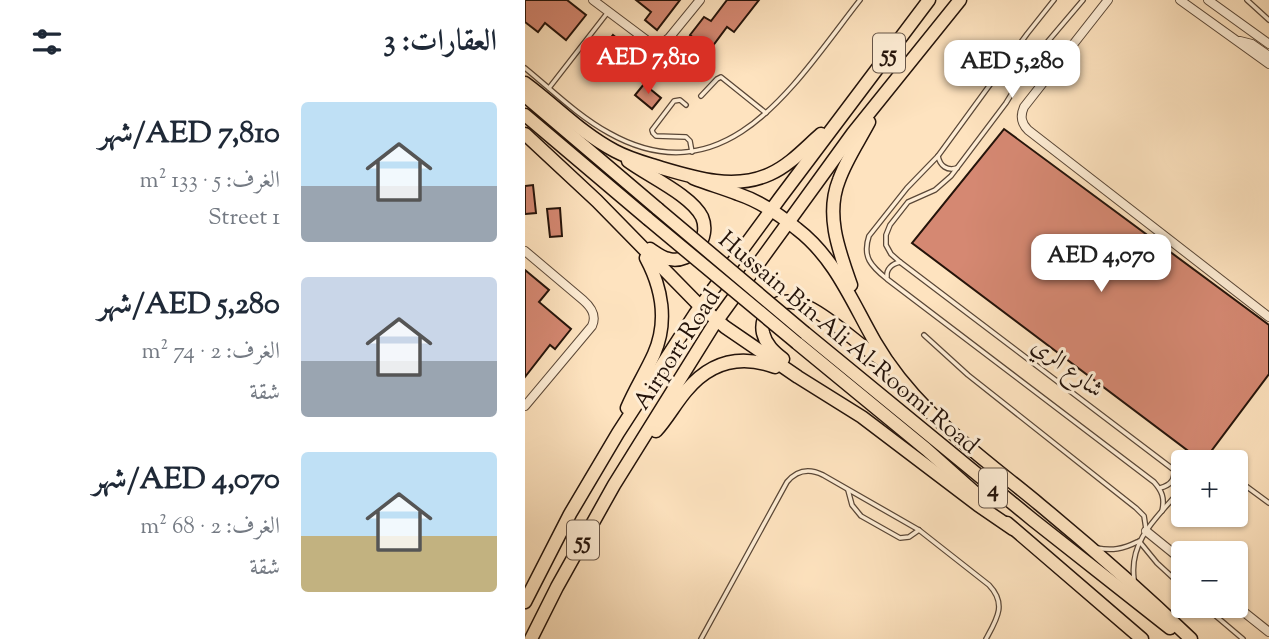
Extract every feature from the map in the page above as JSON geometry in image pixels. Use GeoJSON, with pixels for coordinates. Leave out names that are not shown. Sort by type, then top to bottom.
{"type":"FeatureCollection","features":[{"type":"Feature","properties":{"kind":"highway","name":"Airport Road"},"geometry":{"type":"LineString","coordinates":[[525,602],[571,514],[618,433],[701,306],[929,0]]}},
{"type":"Feature","properties":{"kind":"highway","name":"Airport Road"},"geometry":{"type":"LineString","coordinates":[[531,639],[607,496],[717,321],[853,133],[960,0]]}},
{"type":"Feature","properties":{"kind":"highway"},"geometry":{"type":"LineString","coordinates":[[525,83],[589,134],[684,198],[702,218],[703,240],[689,256],[679,260],[658,255],[647,246],[637,243]]}},
{"type":"Feature","properties":{"kind":"highway"},"geometry":{"type":"LineString","coordinates":[[862,317],[837,242],[833,204],[838,180],[885,94]]}},
{"type":"Feature","properties":{"kind":"highway","name":"Hussain Bin Ali Al-Roomi Road"},"geometry":{"type":"LineString","coordinates":[[525,96],[653,214]]}},
{"type":"Feature","properties":{"kind":"highway"},"geometry":{"type":"LineString","coordinates":[[693,178],[751,180],[772,173],[800,154],[849,107]]}},
{"type":"Feature","properties":{"kind":"highway","name":"Hussain Bin Ali Al-Roomi Road"},"geometry":{"type":"LineString","coordinates":[[525,115],[653,214],[801,337],[1184,639]]}},
{"type":"Feature","properties":{"kind":"highway"},"geometry":{"type":"LineString","coordinates":[[525,134],[576,180],[717,321],[798,377],[863,417],[1013,529]]}},
{"type":"Feature","properties":{"kind":"highway"},"geometry":{"type":"LineString","coordinates":[[615,151],[740,194],[788,222],[807,237],[840,278],[888,363],[909,390],[957,437],[1086,543],[1191,639]]}},
{"type":"Feature","properties":{"kind":"highway"},"geometry":{"type":"LineString","coordinates":[[618,433],[635,390],[654,355],[661,329],[659,290],[652,270],[637,243]]}},
{"type":"Feature","properties":{"kind":"highway"},"geometry":{"type":"LineString","coordinates":[[798,377],[793,366],[769,347],[763,332],[766,313],[781,302],[796,302],[815,310],[871,354],[888,363]]}},
{"type":"Feature","properties":{"kind":"highway","name":"Hussain Bin Ali Al-Roomi Road"},"geometry":{"type":"LineString","coordinates":[[801,337],[1013,529],[1142,639]]}},
{"type":"Feature","properties":{"kind":"highway"},"geometry":{"type":"LineString","coordinates":[[640,444],[656,432],[693,383],[716,366],[739,361],[756,362],[798,377]]}},
{"type":"Feature","properties":{"kind":"street"},"geometry":{"type":"LineString","coordinates":[[593,0],[649,42],[660,45],[700,0]]}},
{"type":"Feature","properties":{"kind":"street"},"geometry":{"type":"LineString","coordinates":[[1108,0],[1024,107],[1021,115],[1025,126],[1269,317]]}},
{"type":"Feature","properties":{"kind":"street"},"geometry":{"type":"LineString","coordinates":[[1180,0],[1269,64]]}},
{"type":"Feature","properties":{"kind":"street"},"geometry":{"type":"LineString","coordinates":[[1208,0],[1269,44]]}},
{"type":"Feature","properties":{"kind":"street"},"geometry":{"type":"LineString","coordinates":[[1234,39],[1252,44],[1269,56]]}},
{"type":"Feature","properties":{"kind":"street"},"geometry":{"type":"LineString","coordinates":[[1039,51],[1056,65]]}},
{"type":"Feature","properties":{"kind":"street"},"geometry":{"type":"LineString","coordinates":[[1033,59],[1050,72]]}},
{"type":"Feature","properties":{"kind":"street"},"geometry":{"type":"LineString","coordinates":[[525,251],[583,300],[594,317],[591,326],[525,406]]}},
{"type":"Feature","properties":{"kind":"street"},"geometry":{"type":"LineString","coordinates":[[1146,531],[1171,551]]}},
{"type":"Feature","properties":{"kind":"street"},"geometry":{"type":"LineString","coordinates":[[1248,615],[1269,632]]}},
{"type":"Feature","properties":{"kind":"lane"},"geometry":{"type":"LineString","coordinates":[[525,68],[599,127],[629,143],[672,153],[692,152],[729,140],[766,114],[795,83],[860,0]]}},
{"type":"Feature","properties":{"kind":"lane","name":"شارع الري"},"geometry":{"type":"LineString","coordinates":[[1054,0],[938,156],[907,188],[869,236],[867,254],[870,263],[887,279],[1160,488]]}},
{"type":"Feature","properties":{"kind":"lane","name":"شارع الري"},"geometry":{"type":"LineString","coordinates":[[1083,0],[1033,59],[1006,103],[958,167],[935,190],[908,202],[890,225],[886,245],[900,262],[1171,466]]}},
{"type":"Feature","properties":{"kind":"lane"},"geometry":{"type":"LineString","coordinates":[[1247,0],[1269,20]]}},
{"type":"Feature","properties":{"kind":"lane"},"geometry":{"type":"LineString","coordinates":[[549,88],[608,12]]}},
{"type":"Feature","properties":{"kind":"lane"},"geometry":{"type":"LineString","coordinates":[[701,96],[717,79],[724,78],[766,114]]}},
{"type":"Feature","properties":{"kind":"lane"},"geometry":{"type":"LineString","coordinates":[[686,105],[680,100],[674,101],[653,126],[652,132],[658,136],[686,137],[690,141],[692,152]]}},
{"type":"Feature","properties":{"kind":"lane"},"geometry":{"type":"LineString","coordinates":[[938,156],[945,167],[958,167]]}},
{"type":"Feature","properties":{"kind":"lane"},"geometry":{"type":"LineString","coordinates":[[887,279],[888,270],[900,262]]}},
{"type":"Feature","properties":{"kind":"lane"},"geometry":{"type":"LineString","coordinates":[[924,335],[968,375],[1136,508],[1145,519],[1146,531]]}},
{"type":"Feature","properties":{"kind":"lane"},"geometry":{"type":"LineString","coordinates":[[701,639],[790,478],[803,471],[813,471],[919,530],[985,581],[996,593],[999,604],[998,615],[986,639]]}},
{"type":"Feature","properties":{"kind":"lane"},"geometry":{"type":"LineString","coordinates":[[1162,511],[1164,503],[1160,488],[1171,483]]}},
{"type":"Feature","properties":{"kind":"lane"},"geometry":{"type":"LineString","coordinates":[[1248,488],[1269,503]]}},
{"type":"Feature","properties":{"kind":"lane"},"geometry":{"type":"LineString","coordinates":[[848,489],[852,505],[861,516],[900,538],[909,537],[919,530]]}},
{"type":"Feature","properties":{"kind":"lane"},"geometry":{"type":"LineString","coordinates":[[1136,588],[1133,559],[1139,541],[1171,501]]}},
{"type":"Feature","properties":{"kind":"lane"},"geometry":{"type":"LineString","coordinates":[[1086,543],[1113,550],[1139,541]]}},
{"type":"Feature","properties":{"kind":"lane"},"geometry":{"type":"LineString","coordinates":[[1139,541],[1171,576]]}},
{"type":"Feature","properties":{"kind":"lane"},"geometry":{"type":"LineString","coordinates":[[1218,618],[1243,639]]}},
{"type":"Feature","properties":{"kind":"building"},"geometry":{"type":"Polygon","coordinates":[[[525,0],[567,0],[586,15],[566,40],[545,23],[538,32],[525,22],[525,0]]]}},
{"type":"Feature","properties":{"kind":"building"},"geometry":{"type":"Polygon","coordinates":[[[636,0],[680,0],[657,30],[645,20],[651,12],[636,0]]]}},
{"type":"Feature","properties":{"kind":"building"},"geometry":{"type":"Polygon","coordinates":[[[727,0],[759,0],[734,32],[727,27],[709,51],[690,35],[704,17],[711,21],[727,0]]]}},
{"type":"Feature","properties":{"kind":"building"},"geometry":{"type":"Polygon","coordinates":[[[613,35],[628,47],[602,80],[587,68],[613,35]]]}},
{"type":"Feature","properties":{"kind":"building"},"geometry":{"type":"Polygon","coordinates":[[[644,84],[661,98],[652,109],[635,95],[644,84]]]}},
{"type":"Feature","properties":{"kind":"building"},"geometry":{"type":"Polygon","coordinates":[[[1004,129],[1269,325],[1269,374],[1212,450],[1187,450],[912,243],[1004,129]]]}},
{"type":"Feature","properties":{"kind":"building"},"geometry":{"type":"Polygon","coordinates":[[[533,185],[536,213],[525,214],[525,186],[533,185]]]}},
{"type":"Feature","properties":{"kind":"building"},"geometry":{"type":"Polygon","coordinates":[[[560,208],[562,236],[550,237],[547,209],[560,208]]]}},
{"type":"Feature","properties":{"kind":"building"},"geometry":{"type":"Polygon","coordinates":[[[525,270],[549,290],[539,302],[571,329],[555,349],[550,345],[525,377],[525,270]]]}}]}
